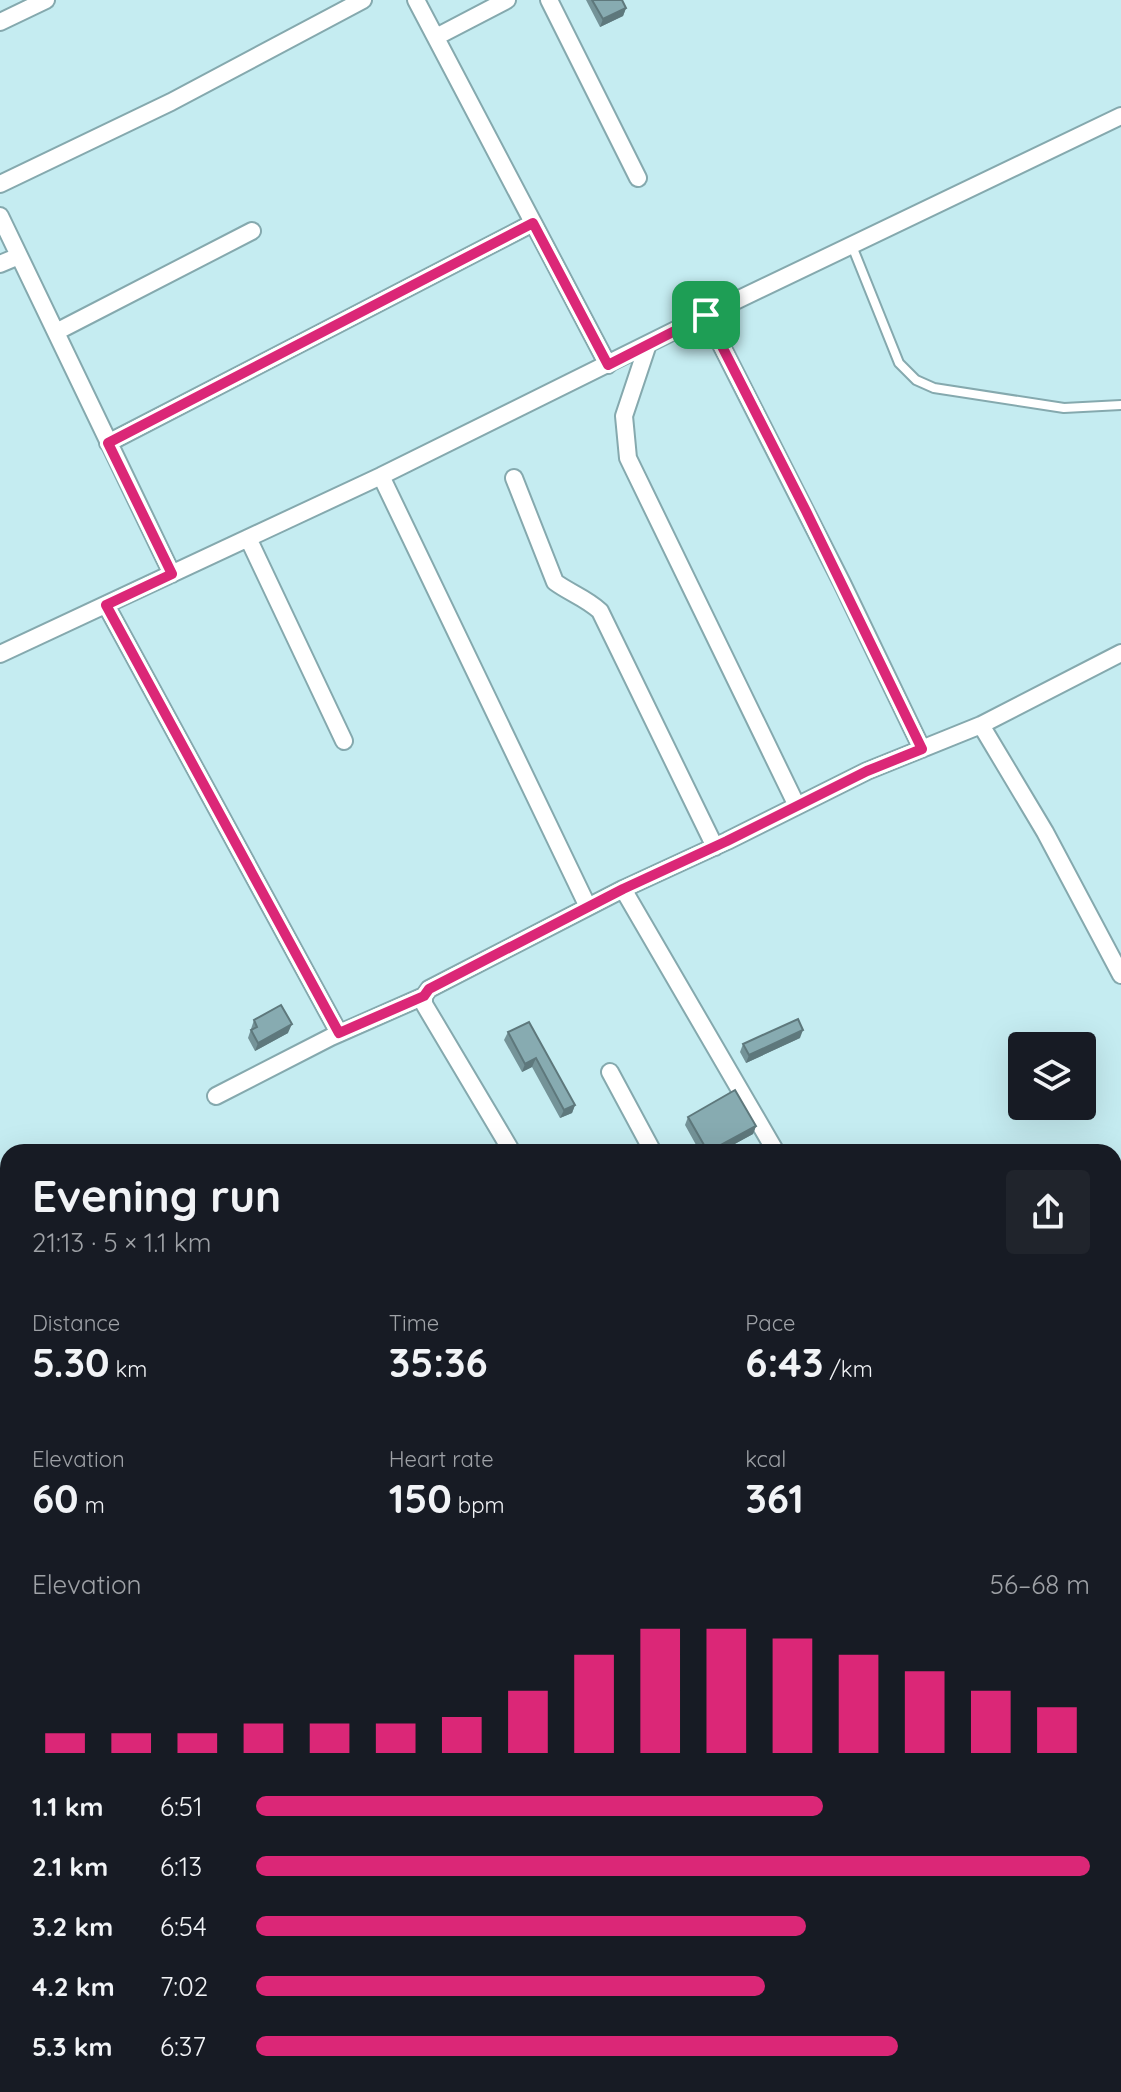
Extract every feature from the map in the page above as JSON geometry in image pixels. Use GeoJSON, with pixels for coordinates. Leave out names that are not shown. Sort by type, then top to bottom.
{"type":"FeatureCollection","features":[{"type":"Feature","properties":{"kind":"street"},"geometry":{"type":"LineString","coordinates":[[0,22],[46,0]]}},
{"type":"Feature","properties":{"kind":"street"},"geometry":{"type":"LineString","coordinates":[[0,184],[171,102],[363,0]]}},
{"type":"Feature","properties":{"kind":"street"},"geometry":{"type":"LineString","coordinates":[[416,0],[608,365]]}},
{"type":"Feature","properties":{"kind":"street"},"geometry":{"type":"LineString","coordinates":[[436,37],[507,0]]}},
{"type":"Feature","properties":{"kind":"street"},"geometry":{"type":"LineString","coordinates":[[549,0],[638,178]]}},
{"type":"Feature","properties":{"kind":"street"},"geometry":{"type":"LineString","coordinates":[[0,654],[381,476],[706,315],[1121,116]]}},
{"type":"Feature","properties":{"kind":"street"},"geometry":{"type":"LineString","coordinates":[[0,216],[172,574]]}},
{"type":"Feature","properties":{"kind":"street"},"geometry":{"type":"LineString","coordinates":[[108,443],[533,223]]}},
{"type":"Feature","properties":{"kind":"street"},"geometry":{"type":"LineString","coordinates":[[56,332],[252,231]]}},
{"type":"Feature","properties":{"kind":"street"},"geometry":{"type":"LineString","coordinates":[[0,264],[19,256]]}},
{"type":"Feature","properties":{"kind":"street"},"geometry":{"type":"LineString","coordinates":[[706,315],[810,517],[922,749]]}},
{"type":"Feature","properties":{"kind":"street"},"geometry":{"type":"LineString","coordinates":[[648,344],[624,416],[628,458],[797,806]]}},
{"type":"Feature","properties":{"kind":"street"},"geometry":{"type":"LineString","coordinates":[[381,476],[588,907]]}},
{"type":"Feature","properties":{"kind":"street"},"geometry":{"type":"LineString","coordinates":[[514,478],[555,582],[589,601],[600,611],[715,847]]}},
{"type":"Feature","properties":{"kind":"street"},"geometry":{"type":"LineString","coordinates":[[248,538],[344,741]]}},
{"type":"Feature","properties":{"kind":"street"},"geometry":{"type":"LineString","coordinates":[[106,605],[339,1033]]}},
{"type":"Feature","properties":{"kind":"street"},"geometry":{"type":"LineString","coordinates":[[216,1096],[339,1033],[424,996],[429,989],[623,889],[867,771],[981,725],[1121,653]]}},
{"type":"Feature","properties":{"kind":"street"},"geometry":{"type":"LineString","coordinates":[[981,725],[1045,832],[1121,975]]}},
{"type":"Feature","properties":{"kind":"street"},"geometry":{"type":"LineString","coordinates":[[623,889],[771,1144]]}},
{"type":"Feature","properties":{"kind":"street"},"geometry":{"type":"LineString","coordinates":[[424,996],[424,1004],[507,1144]]}},
{"type":"Feature","properties":{"kind":"street"},"geometry":{"type":"LineString","coordinates":[[610,1072],[649,1144]]}},
{"type":"Feature","properties":{"kind":"lane"},"geometry":{"type":"LineString","coordinates":[[851,245],[899,363],[916,380],[934,388],[1064,408],[1121,405]]}},
{"type":"Feature","properties":{"kind":"building"},"geometry":{"type":"Polygon","coordinates":[[[592,0],[622,0],[626,8],[603,19],[592,0]]]}},
{"type":"Feature","properties":{"kind":"building"},"geometry":{"type":"Polygon","coordinates":[[[281,1005],[292,1024],[258,1043],[251,1030],[257,1027],[254,1020],[281,1005]]]}},
{"type":"Feature","properties":{"kind":"building"},"geometry":{"type":"Polygon","coordinates":[[[798,1019],[803,1030],[749,1055],[743,1044],[798,1019]]]}},
{"type":"Feature","properties":{"kind":"building"},"geometry":{"type":"Polygon","coordinates":[[[529,1022],[575,1105],[564,1110],[536,1058],[525,1064],[508,1032],[529,1022]]]}},
{"type":"Feature","properties":{"kind":"building"},"geometry":{"type":"Polygon","coordinates":[[[735,1090],[756,1126],[723,1144],[703,1144],[688,1117],[735,1090]]]}},
{"type":"Feature","properties":{"kind":"route"},"geometry":{"type":"LineString","coordinates":[[533,223],[608,365],[706,315],[770,438],[922,749],[867,771],[623,889],[429,989],[424,996],[339,1033],[106,605],[172,574],[108,443],[533,223]]}}]}
